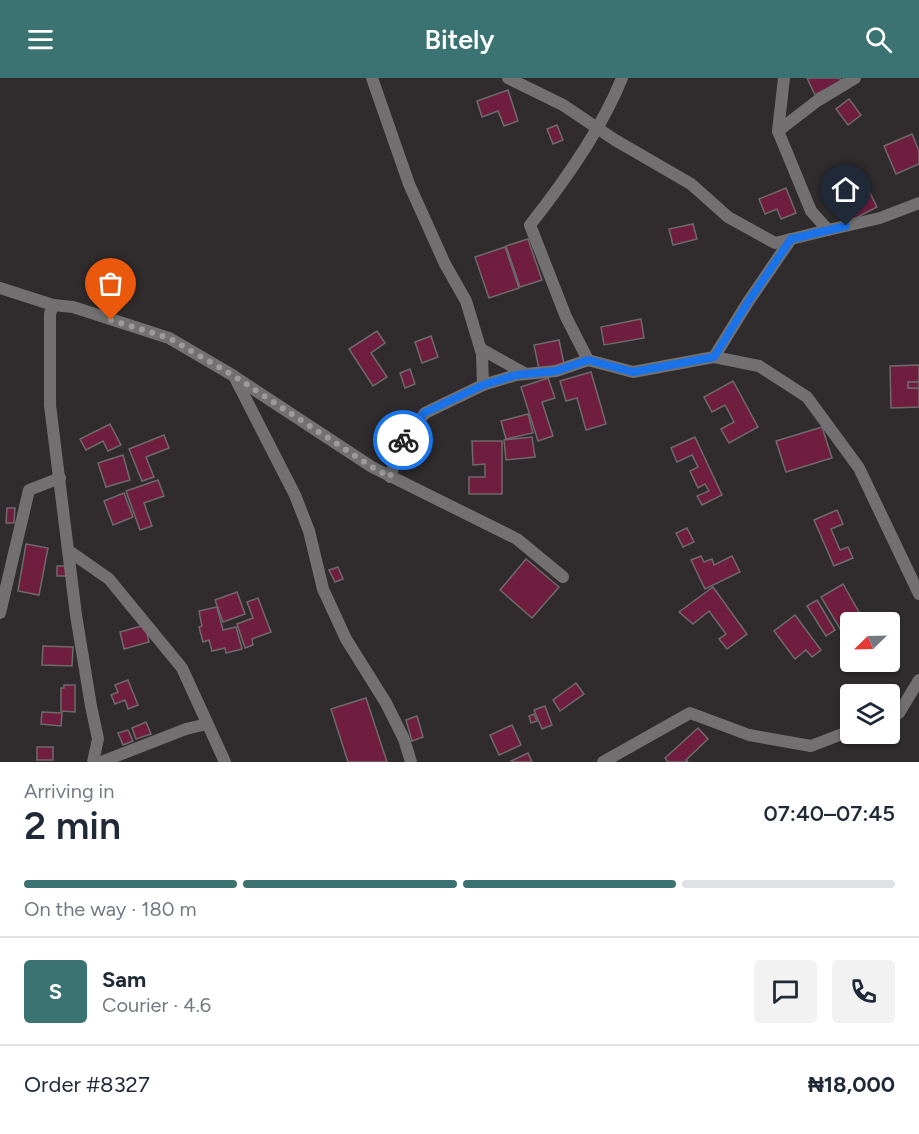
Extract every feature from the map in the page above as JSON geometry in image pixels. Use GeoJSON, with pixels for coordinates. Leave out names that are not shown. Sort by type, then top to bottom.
{"type":"FeatureCollection","features":[{"type":"Feature","properties":{"kind":"street"},"geometry":{"type":"LineString","coordinates":[[372,78],[409,184],[445,264],[466,301],[481,349],[483,385]]}},
{"type":"Feature","properties":{"kind":"street"},"geometry":{"type":"LineString","coordinates":[[508,78],[563,105],[596,128],[691,184],[728,217],[776,243],[880,218],[919,203]]}},
{"type":"Feature","properties":{"kind":"street"},"geometry":{"type":"LineString","coordinates":[[588,360],[566,317],[530,225],[557,191],[596,128],[622,78]]}},
{"type":"Feature","properties":{"kind":"street"},"geometry":{"type":"LineString","coordinates":[[784,78],[778,131],[811,211],[828,230]]}},
{"type":"Feature","properties":{"kind":"street"},"geometry":{"type":"LineString","coordinates":[[778,131],[817,101],[855,78]]}},
{"type":"Feature","properties":{"kind":"street"},"geometry":{"type":"LineString","coordinates":[[714,357],[791,239]]}},
{"type":"Feature","properties":{"kind":"street"},"geometry":{"type":"LineString","coordinates":[[0,288],[53,305],[73,307],[169,338],[234,376],[372,467],[517,539],[563,577]]}},
{"type":"Feature","properties":{"kind":"street"},"geometry":{"type":"LineString","coordinates":[[53,305],[50,314],[50,405],[90,706],[98,739],[93,762]]}},
{"type":"Feature","properties":{"kind":"street"},"geometry":{"type":"LineString","coordinates":[[481,349],[527,374]]}},
{"type":"Feature","properties":{"kind":"street"},"geometry":{"type":"LineString","coordinates":[[390,477],[402,441],[424,413],[483,385],[516,375],[556,371],[588,360],[633,372],[714,357],[759,366],[807,397],[859,468],[919,594]]}},
{"type":"Feature","properties":{"kind":"street"},"geometry":{"type":"LineString","coordinates":[[234,376],[295,495],[309,531],[323,589],[346,639],[386,703],[404,739],[411,762]]}},
{"type":"Feature","properties":{"kind":"street"},"geometry":{"type":"LineString","coordinates":[[0,614],[29,490],[60,478]]}},
{"type":"Feature","properties":{"kind":"street"},"geometry":{"type":"LineString","coordinates":[[69,551],[109,579],[182,668],[225,762]]}},
{"type":"Feature","properties":{"kind":"street"},"geometry":{"type":"LineString","coordinates":[[900,711],[919,680]]}},
{"type":"Feature","properties":{"kind":"street"},"geometry":{"type":"LineString","coordinates":[[603,762],[690,713],[749,735],[811,746],[840,735]]}},
{"type":"Feature","properties":{"kind":"street"},"geometry":{"type":"LineString","coordinates":[[101,762],[186,729],[207,724]]}},
{"type":"Feature","properties":{"kind":"building"},"geometry":{"type":"Polygon","coordinates":[[[807,78],[840,78],[841,81],[815,95],[807,78]]]}},
{"type":"Feature","properties":{"kind":"building"},"geometry":{"type":"Polygon","coordinates":[[[508,90],[518,121],[504,126],[498,111],[482,117],[477,101],[508,90]]]}},
{"type":"Feature","properties":{"kind":"building"},"geometry":{"type":"Polygon","coordinates":[[[849,99],[861,115],[848,125],[836,109],[849,99]]]}},
{"type":"Feature","properties":{"kind":"building"},"geometry":{"type":"Polygon","coordinates":[[[557,125],[563,140],[553,144],[547,129],[557,125]]]}},
{"type":"Feature","properties":{"kind":"building"},"geometry":{"type":"Polygon","coordinates":[[[912,134],[919,151],[919,164],[896,174],[884,146],[912,134]]]}},
{"type":"Feature","properties":{"kind":"building"},"geometry":{"type":"Polygon","coordinates":[[[858,169],[877,207],[854,219],[834,181],[858,169]]]}},
{"type":"Feature","properties":{"kind":"building"},"geometry":{"type":"Polygon","coordinates":[[[786,188],[796,213],[781,219],[777,209],[765,214],[759,199],[786,188]]]}},
{"type":"Feature","properties":{"kind":"building"},"geometry":{"type":"Polygon","coordinates":[[[693,224],[697,239],[673,245],[669,229],[693,224]]]}},
{"type":"Feature","properties":{"kind":"building"},"geometry":{"type":"Polygon","coordinates":[[[528,239],[542,280],[520,287],[506,246],[528,239]]]}},
{"type":"Feature","properties":{"kind":"building"},"geometry":{"type":"Polygon","coordinates":[[[505,247],[519,288],[489,298],[475,257],[505,247]]]}},
{"type":"Feature","properties":{"kind":"building"},"geometry":{"type":"Polygon","coordinates":[[[641,319],[644,338],[604,345],[601,327],[641,319]]]}},
{"type":"Feature","properties":{"kind":"building"},"geometry":{"type":"Polygon","coordinates":[[[377,331],[385,343],[371,353],[387,377],[373,386],[349,349],[377,331]]]}},
{"type":"Feature","properties":{"kind":"building"},"geometry":{"type":"Polygon","coordinates":[[[431,336],[438,357],[422,363],[415,342],[431,336]]]}},
{"type":"Feature","properties":{"kind":"building"},"geometry":{"type":"Polygon","coordinates":[[[559,340],[564,364],[539,369],[534,345],[559,340]]]}},
{"type":"Feature","properties":{"kind":"building"},"geometry":{"type":"Polygon","coordinates":[[[919,365],[919,382],[908,382],[908,388],[919,388],[919,407],[891,408],[890,366],[919,365]]]}},
{"type":"Feature","properties":{"kind":"building"},"geometry":{"type":"Polygon","coordinates":[[[410,369],[415,384],[405,388],[400,373],[410,369]]]}},
{"type":"Feature","properties":{"kind":"building"},"geometry":{"type":"Polygon","coordinates":[[[591,372],[606,424],[586,430],[577,398],[566,401],[560,381],[591,372]]]}},
{"type":"Feature","properties":{"kind":"building"},"geometry":{"type":"Polygon","coordinates":[[[548,378],[555,398],[542,402],[553,436],[538,441],[521,387],[548,378]]]}},
{"type":"Feature","properties":{"kind":"building"},"geometry":{"type":"Polygon","coordinates":[[[733,381],[758,427],[729,443],[721,429],[734,422],[725,405],[712,412],[704,397],[733,381]]]}},
{"type":"Feature","properties":{"kind":"building"},"geometry":{"type":"Polygon","coordinates":[[[908,382],[919,382],[919,388],[908,388],[908,382]]]}},
{"type":"Feature","properties":{"kind":"building"},"geometry":{"type":"Polygon","coordinates":[[[528,414],[533,433],[506,439],[501,421],[528,414]]]}},
{"type":"Feature","properties":{"kind":"building"},"geometry":{"type":"Polygon","coordinates":[[[110,424],[121,445],[108,451],[103,441],[86,450],[80,439],[110,424]]]}},
{"type":"Feature","properties":{"kind":"building"},"geometry":{"type":"Polygon","coordinates":[[[822,427],[832,458],[786,472],[776,441],[822,427]]]}},
{"type":"Feature","properties":{"kind":"building"},"geometry":{"type":"Polygon","coordinates":[[[164,435],[169,448],[146,457],[154,477],[142,481],[129,449],[164,435]]]}},
{"type":"Feature","properties":{"kind":"building"},"geometry":{"type":"Polygon","coordinates":[[[532,437],[535,457],[506,460],[504,440],[532,437]]]}},
{"type":"Feature","properties":{"kind":"building"},"geometry":{"type":"Polygon","coordinates":[[[695,437],[722,495],[702,505],[697,496],[709,491],[705,484],[698,488],[690,471],[698,467],[692,455],[677,462],[671,448],[695,437]]]}},
{"type":"Feature","properties":{"kind":"building"},"geometry":{"type":"Polygon","coordinates":[[[472,441],[502,441],[502,494],[469,494],[469,477],[485,477],[485,464],[473,465],[472,441]]]}},
{"type":"Feature","properties":{"kind":"building"},"geometry":{"type":"Polygon","coordinates":[[[123,455],[130,480],[106,487],[98,463],[123,455]]]}},
{"type":"Feature","properties":{"kind":"building"},"geometry":{"type":"Polygon","coordinates":[[[158,480],[164,496],[144,503],[152,526],[140,530],[126,491],[158,480]]]}},
{"type":"Feature","properties":{"kind":"building"},"geometry":{"type":"Polygon","coordinates":[[[124,493],[133,517],[113,525],[104,501],[124,493]]]}},
{"type":"Feature","properties":{"kind":"building"},"geometry":{"type":"Polygon","coordinates":[[[7,508],[15,508],[14,523],[6,523],[7,508]]]}},
{"type":"Feature","properties":{"kind":"building"},"geometry":{"type":"Polygon","coordinates":[[[837,510],[843,524],[831,529],[840,550],[848,547],[853,558],[834,566],[814,520],[837,510]]]}},
{"type":"Feature","properties":{"kind":"building"},"geometry":{"type":"Polygon","coordinates":[[[687,528],[694,542],[683,547],[676,533],[687,528]]]}},
{"type":"Feature","properties":{"kind":"building"},"geometry":{"type":"Polygon","coordinates":[[[26,544],[48,548],[39,595],[18,591],[26,544]]]}},
{"type":"Feature","properties":{"kind":"building"},"geometry":{"type":"Polygon","coordinates":[[[701,556],[704,562],[712,559],[714,565],[732,556],[740,572],[705,589],[691,560],[701,556]]]}},
{"type":"Feature","properties":{"kind":"building"},"geometry":{"type":"Polygon","coordinates":[[[526,559],[559,587],[532,618],[500,590],[526,559]]]}},
{"type":"Feature","properties":{"kind":"building"},"geometry":{"type":"Polygon","coordinates":[[[57,566],[66,566],[67,576],[57,576],[57,566]]]}},
{"type":"Feature","properties":{"kind":"building"},"geometry":{"type":"Polygon","coordinates":[[[338,567],[343,579],[335,582],[329,570],[338,567]]]}},
{"type":"Feature","properties":{"kind":"building"},"geometry":{"type":"Polygon","coordinates":[[[843,584],[859,612],[840,612],[840,629],[821,597],[843,584]]]}},
{"type":"Feature","properties":{"kind":"building"},"geometry":{"type":"Polygon","coordinates":[[[713,587],[747,634],[727,649],[719,639],[726,634],[709,611],[693,624],[679,612],[713,587]]]}},
{"type":"Feature","properties":{"kind":"building"},"geometry":{"type":"Polygon","coordinates":[[[237,592],[245,614],[223,622],[215,600],[237,592]]]}},
{"type":"Feature","properties":{"kind":"building"},"geometry":{"type":"Polygon","coordinates":[[[258,598],[271,632],[252,639],[253,645],[245,648],[237,624],[253,618],[247,602],[258,598]]]}},
{"type":"Feature","properties":{"kind":"building"},"geometry":{"type":"Polygon","coordinates":[[[817,600],[835,630],[826,636],[807,606],[817,600]]]}},
{"type":"Feature","properties":{"kind":"building"},"geometry":{"type":"Polygon","coordinates":[[[217,607],[223,630],[236,627],[242,649],[226,653],[225,648],[212,651],[209,640],[203,642],[199,627],[202,626],[199,611],[217,607]]]}},
{"type":"Feature","properties":{"kind":"building"},"geometry":{"type":"Polygon","coordinates":[[[795,615],[821,650],[812,657],[806,650],[795,659],[774,631],[795,615]]]}},
{"type":"Feature","properties":{"kind":"building"},"geometry":{"type":"Polygon","coordinates":[[[145,625],[149,642],[124,649],[120,632],[145,625]]]}},
{"type":"Feature","properties":{"kind":"building"},"geometry":{"type":"Polygon","coordinates":[[[43,646],[73,647],[72,666],[42,665],[43,646]]]}},
{"type":"Feature","properties":{"kind":"building"},"geometry":{"type":"Polygon","coordinates":[[[128,680],[138,705],[128,709],[125,700],[115,704],[111,695],[118,692],[115,685],[128,680]]]}},
{"type":"Feature","properties":{"kind":"building"},"geometry":{"type":"Polygon","coordinates":[[[576,683],[584,694],[560,711],[553,700],[576,683]]]}},
{"type":"Feature","properties":{"kind":"building"},"geometry":{"type":"Polygon","coordinates":[[[64,685],[75,685],[75,712],[61,711],[61,688],[64,688],[64,685]]]}},
{"type":"Feature","properties":{"kind":"building"},"geometry":{"type":"Polygon","coordinates":[[[366,698],[387,762],[348,762],[331,709],[366,698]]]}},
{"type":"Feature","properties":{"kind":"building"},"geometry":{"type":"Polygon","coordinates":[[[545,706],[552,725],[542,729],[534,710],[545,706]]]}},
{"type":"Feature","properties":{"kind":"building"},"geometry":{"type":"Polygon","coordinates":[[[42,712],[62,713],[61,726],[41,724],[42,712]]]}},
{"type":"Feature","properties":{"kind":"building"},"geometry":{"type":"Polygon","coordinates":[[[534,714],[537,721],[531,723],[529,716],[534,714]]]}},
{"type":"Feature","properties":{"kind":"building"},"geometry":{"type":"Polygon","coordinates":[[[417,716],[423,737],[412,741],[406,720],[417,716]]]}},
{"type":"Feature","properties":{"kind":"building"},"geometry":{"type":"Polygon","coordinates":[[[146,722],[151,734],[136,739],[132,728],[146,722]]]}},
{"type":"Feature","properties":{"kind":"building"},"geometry":{"type":"Polygon","coordinates":[[[512,725],[521,745],[499,755],[490,735],[512,725]]]}},
{"type":"Feature","properties":{"kind":"building"},"geometry":{"type":"Polygon","coordinates":[[[698,728],[708,739],[686,760],[688,762],[668,762],[665,758],[698,728]]]}},
{"type":"Feature","properties":{"kind":"building"},"geometry":{"type":"Polygon","coordinates":[[[128,730],[133,741],[123,745],[118,733],[128,730]]]}},
{"type":"Feature","properties":{"kind":"building"},"geometry":{"type":"Polygon","coordinates":[[[37,747],[53,747],[53,760],[37,760],[37,747]]]}},
{"type":"Feature","properties":{"kind":"building"},"geometry":{"type":"Polygon","coordinates":[[[528,753],[532,762],[511,761],[528,753]]]}},
{"type":"Feature","properties":{"kind":"way so far"},"geometry":{"type":"LineString","coordinates":[[111,320],[169,338],[234,376],[390,477],[403,440]]}},
{"type":"Feature","properties":{"kind":"route"},"geometry":{"type":"LineString","coordinates":[[403,440],[424,413],[483,385],[516,375],[556,371],[588,360],[633,372],[714,357],[791,239],[846,226]]}}]}
